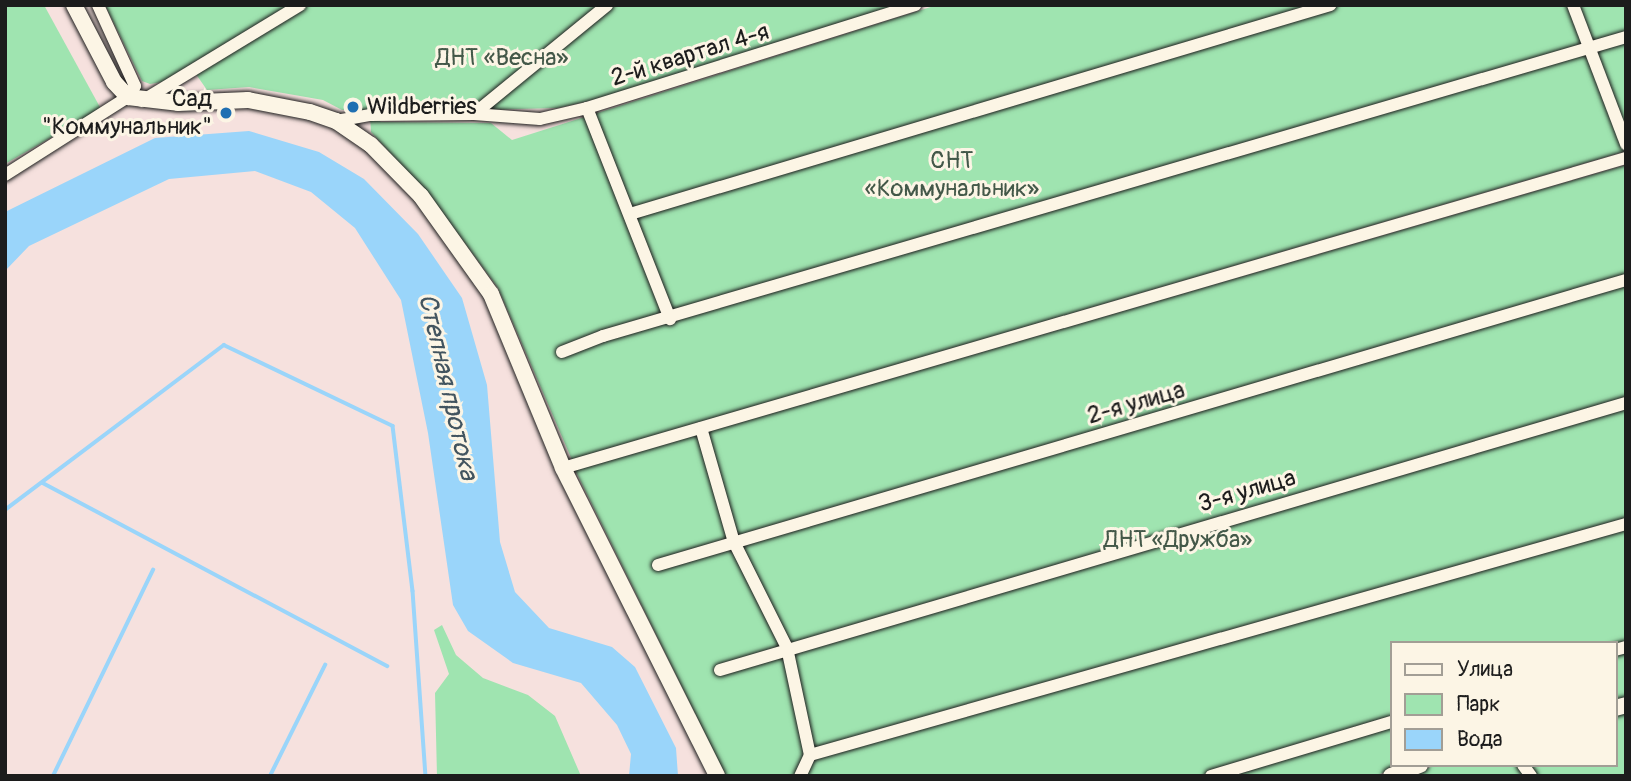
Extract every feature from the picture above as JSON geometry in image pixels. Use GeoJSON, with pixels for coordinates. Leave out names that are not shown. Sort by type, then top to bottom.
{"type":"FeatureCollection","features":[{"type":"Feature","properties":{"kind":"street"},"geometry":{"type":"LineString","coordinates":[[74,5],[114,82],[135,99],[248,100],[285,105],[336,121],[371,145],[421,196],[491,294],[563,468],[717,776]]}},
{"type":"Feature","properties":{"kind":"street"},"geometry":{"type":"LineString","coordinates":[[98,5],[135,86],[135,99]]}},
{"type":"Feature","properties":{"kind":"street"},"geometry":{"type":"LineString","coordinates":[[5,175],[300,5]]}},
{"type":"Feature","properties":{"kind":"street"},"geometry":{"type":"LineString","coordinates":[[474,114],[607,5]]}},
{"type":"Feature","properties":{"kind":"street","name":"2-й квартал 4-я"},"geometry":{"type":"LineString","coordinates":[[336,121],[370,115],[474,114],[540,119],[587,108],[915,5]]}},
{"type":"Feature","properties":{"kind":"street"},"geometry":{"type":"LineString","coordinates":[[630,214],[1330,5]]}},
{"type":"Feature","properties":{"kind":"street"},"geometry":{"type":"LineString","coordinates":[[1573,5],[1626,144]]}},
{"type":"Feature","properties":{"kind":"street"},"geometry":{"type":"LineString","coordinates":[[562,352],[1626,37]]}},
{"type":"Feature","properties":{"kind":"street"},"geometry":{"type":"LineString","coordinates":[[587,108],[670,319]]}},
{"type":"Feature","properties":{"kind":"street"},"geometry":{"type":"LineString","coordinates":[[563,468],[1626,158]]}},
{"type":"Feature","properties":{"kind":"street","name":"2-я улица"},"geometry":{"type":"LineString","coordinates":[[658,565],[1626,280]]}},
{"type":"Feature","properties":{"kind":"street","name":"3-я улица"},"geometry":{"type":"LineString","coordinates":[[720,670],[786,648],[1626,402]]}},
{"type":"Feature","properties":{"kind":"street"},"geometry":{"type":"LineString","coordinates":[[701,428],[734,542],[786,648],[810,755],[800,776]]}},
{"type":"Feature","properties":{"kind":"street"},"geometry":{"type":"LineString","coordinates":[[810,755],[1626,524]]}},
{"type":"Feature","properties":{"kind":"street"},"geometry":{"type":"LineString","coordinates":[[1211,776],[1390,722]]}},
{"type":"Feature","properties":{"kind":"street"},"geometry":{"type":"LineString","coordinates":[[1391,776],[1415,767]]}},
{"type":"Feature","properties":{"kind":"green space"},"geometry":{"type":"Polygon","coordinates":[[[5,5],[44,5],[101,109],[5,164],[5,5]]]}},
{"type":"Feature","properties":{"kind":"green space","name":"ДНТ «Весна»"},"geometry":{"type":"Polygon","coordinates":[[[105,5],[898,5],[651,87],[558,108],[342,110],[323,100],[249,87],[207,90],[191,67],[168,81],[150,84],[142,81],[105,5]]]}},
{"type":"Feature","properties":{"kind":"green space","name":"СНТ «Коммунальник»"},"geometry":{"type":"Polygon","coordinates":[[[937,5],[1626,5],[1626,151],[572,460],[498,288],[431,197],[371,132],[370,115],[381,122],[491,123],[512,140],[937,5]]]}},
{"type":"Feature","properties":{"kind":"green space","name":"ДНТ «Дружба»"},"geometry":{"type":"Polygon","coordinates":[[[1626,165],[1626,701],[1617,703],[1617,641],[1390,641],[1390,767],[1397,767],[1375,776],[726,776],[575,470],[1626,165]]]}},
{"type":"Feature","properties":{"kind":"green space"},"geometry":{"type":"Polygon","coordinates":[[[442,625],[456,655],[483,678],[528,695],[555,716],[581,776],[437,776],[435,693],[449,674],[434,630],[442,625]]]}},
{"type":"Feature","properties":{"kind":"green space"},"geometry":{"type":"Polygon","coordinates":[[[1626,712],[1626,776],[1404,776],[1431,767],[1617,767],[1617,714],[1626,712]]]}},
{"type":"Feature","properties":{"kind":"water","name":"Степная протока"},"geometry":{"type":"Polygon","coordinates":[[[249,131],[319,152],[364,179],[418,234],[462,298],[487,385],[500,542],[515,592],[549,628],[612,647],[635,667],[676,748],[678,776],[629,776],[631,754],[617,725],[581,683],[513,663],[468,631],[453,605],[428,433],[401,300],[355,228],[311,192],[255,171],[169,179],[29,246],[5,271],[5,212],[155,138],[249,131]]]}},
{"type":"Feature","properties":{"kind":"waterway"},"geometry":{"type":"LineString","coordinates":[[5,510],[224,345],[393,426],[413,591],[426,776]]}},
{"type":"Feature","properties":{"kind":"waterway"},"geometry":{"type":"LineString","coordinates":[[43,483],[387,666]]}},
{"type":"Feature","properties":{"kind":"waterway"},"geometry":{"type":"LineString","coordinates":[[53,776],[153,570]]}},
{"type":"Feature","properties":{"kind":"waterway"},"geometry":{"type":"LineString","coordinates":[[270,776],[325,665]]}},
{"type":"Feature","properties":{"kind":"place","name":"Wildberries"},"geometry":{"type":"Point","coordinates":[353,107]}},
{"type":"Feature","properties":{"kind":"place","name":"Сад \"Коммунальник\""},"geometry":{"type":"Point","coordinates":[226,113]}}]}
